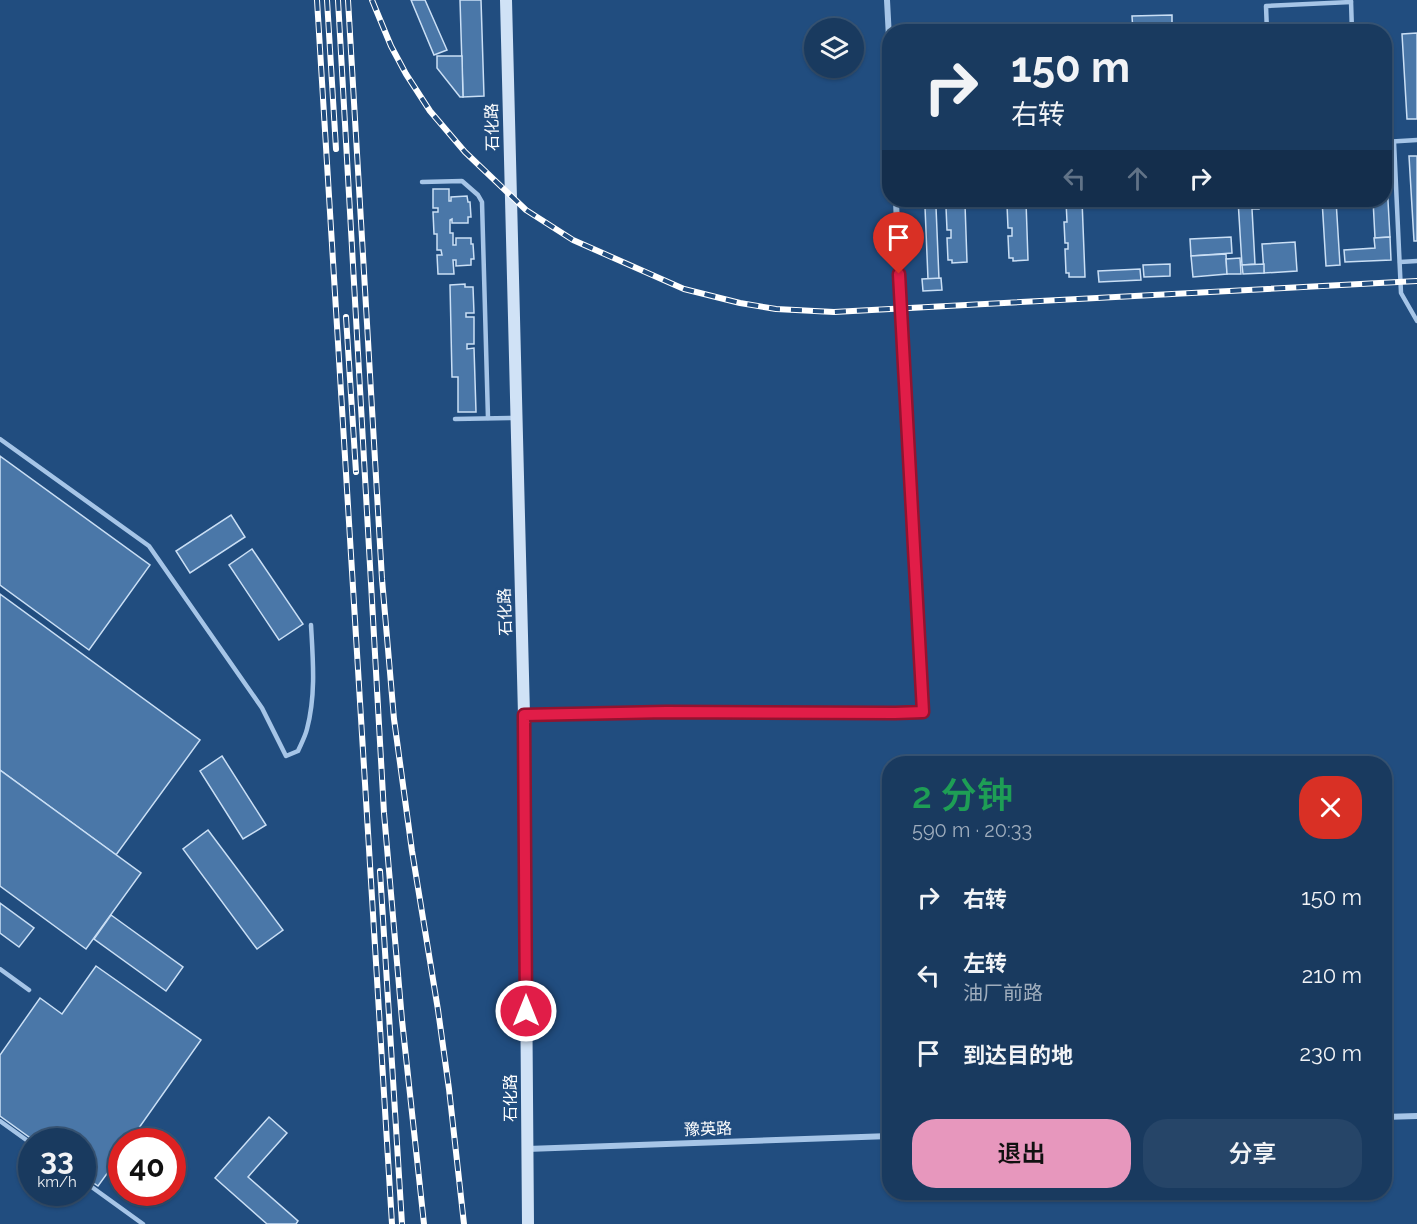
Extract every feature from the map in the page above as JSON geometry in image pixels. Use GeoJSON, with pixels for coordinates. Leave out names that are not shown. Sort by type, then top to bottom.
{"type":"FeatureCollection","features":[{"type":"Feature","properties":{"kind":"street","name":"石化路"},"geometry":{"type":"LineString","coordinates":[[506,0],[524,715],[528,1224]]}},
{"type":"Feature","properties":{"kind":"street"},"geometry":{"type":"LineString","coordinates":[[887,0],[888,24]]}},
{"type":"Feature","properties":{"kind":"street"},"geometry":{"type":"LineString","coordinates":[[524,715],[666,712],[923,712],[896,207]]}},
{"type":"Feature","properties":{"kind":"street"},"geometry":{"type":"LineString","coordinates":[[1392,1117],[1417,1116]]}},
{"type":"Feature","properties":{"kind":"street","name":"豫英路"},"geometry":{"type":"LineString","coordinates":[[527,1149],[882,1136]]}},
{"type":"Feature","properties":{"kind":"lane"},"geometry":{"type":"LineString","coordinates":[[1267,24],[1266,6],[1351,1],[1352,24]]}},
{"type":"Feature","properties":{"kind":"lane"},"geometry":{"type":"LineString","coordinates":[[1417,140],[1394,142],[1401,293],[1417,321]]}},
{"type":"Feature","properties":{"kind":"lane"},"geometry":{"type":"LineString","coordinates":[[422,182],[462,181],[478,195],[482,202],[488,418]]}},
{"type":"Feature","properties":{"kind":"lane"},"geometry":{"type":"LineString","coordinates":[[1400,262],[1417,261]]}},
{"type":"Feature","properties":{"kind":"lane"},"geometry":{"type":"LineString","coordinates":[[455,419],[516,417]]}},
{"type":"Feature","properties":{"kind":"lane"},"geometry":{"type":"LineString","coordinates":[[0,438],[149,546],[262,708],[286,756],[298,751],[307,730],[314,668],[311,625]]}},
{"type":"Feature","properties":{"kind":"lane"},"geometry":{"type":"LineString","coordinates":[[0,969],[29,990]]}},
{"type":"Feature","properties":{"kind":"lane"},"geometry":{"type":"LineString","coordinates":[[0,1121],[18,1134]]}},
{"type":"Feature","properties":{"kind":"lane"},"geometry":{"type":"LineString","coordinates":[[96,1190],[143,1224]]}},
{"type":"Feature","properties":{"kind":"building"},"geometry":{"type":"Polygon","coordinates":[[[411,0],[425,0],[447,50],[434,55],[411,0]]]}},
{"type":"Feature","properties":{"kind":"building"},"geometry":{"type":"Polygon","coordinates":[[[460,0],[481,0],[484,96],[463,97],[460,0]]]}},
{"type":"Feature","properties":{"kind":"building"},"geometry":{"type":"Polygon","coordinates":[[[1172,15],[1172,24],[1132,24],[1132,16],[1172,15]]]}},
{"type":"Feature","properties":{"kind":"building"},"geometry":{"type":"Polygon","coordinates":[[[1417,33],[1417,119],[1407,119],[1402,34],[1417,33]]]}},
{"type":"Feature","properties":{"kind":"building"},"geometry":{"type":"Polygon","coordinates":[[[437,56],[462,56],[463,97],[460,97],[437,68],[437,56]]]}},
{"type":"Feature","properties":{"kind":"building"},"geometry":{"type":"Polygon","coordinates":[[[1409,156],[1417,156],[1417,241],[1414,241],[1409,156]]]}},
{"type":"Feature","properties":{"kind":"building"},"geometry":{"type":"Polygon","coordinates":[[[433,189],[449,189],[449,201],[451,197],[467,196],[470,202],[471,217],[468,217],[468,223],[452,223],[452,219],[450,220],[450,233],[453,233],[453,245],[456,245],[456,238],[471,238],[474,259],[471,259],[471,265],[456,266],[456,260],[453,260],[454,274],[438,274],[437,255],[442,255],[441,250],[437,250],[437,234],[434,234],[433,212],[438,212],[438,208],[433,208],[433,189]]]}},
{"type":"Feature","properties":{"kind":"building"},"geometry":{"type":"Polygon","coordinates":[[[925,207],[936,207],[939,279],[928,279],[925,207]]]}},
{"type":"Feature","properties":{"kind":"building"},"geometry":{"type":"Polygon","coordinates":[[[946,207],[965,207],[967,262],[952,263],[952,260],[948,260],[947,238],[951,238],[951,230],[947,230],[946,207]]]}},
{"type":"Feature","properties":{"kind":"building"},"geometry":{"type":"Polygon","coordinates":[[[1007,207],[1026,207],[1028,260],[1013,261],[1013,258],[1009,258],[1008,236],[1012,236],[1012,228],[1008,228],[1007,207]]]}},
{"type":"Feature","properties":{"kind":"building"},"geometry":{"type":"Polygon","coordinates":[[[1066,207],[1082,207],[1085,277],[1069,277],[1069,273],[1066,273],[1065,249],[1068,249],[1068,243],[1065,243],[1064,222],[1067,222],[1066,207]]]}},
{"type":"Feature","properties":{"kind":"building"},"geometry":{"type":"Polygon","coordinates":[[[1238,207],[1259,207],[1259,209],[1252,209],[1255,264],[1242,265],[1238,207]]]}},
{"type":"Feature","properties":{"kind":"building"},"geometry":{"type":"Polygon","coordinates":[[[1322,207],[1336,207],[1340,265],[1326,266],[1322,207]]]}},
{"type":"Feature","properties":{"kind":"building"},"geometry":{"type":"Polygon","coordinates":[[[1373,207],[1388,207],[1390,237],[1375,238],[1373,207]]]}},
{"type":"Feature","properties":{"kind":"building"},"geometry":{"type":"Polygon","coordinates":[[[1231,237],[1232,253],[1191,256],[1190,239],[1231,237]]]}},
{"type":"Feature","properties":{"kind":"building"},"geometry":{"type":"Polygon","coordinates":[[[1390,237],[1391,260],[1345,262],[1344,250],[1375,248],[1374,238],[1390,237]]]}},
{"type":"Feature","properties":{"kind":"building"},"geometry":{"type":"Polygon","coordinates":[[[1295,242],[1297,271],[1264,273],[1262,244],[1295,242]]]}},
{"type":"Feature","properties":{"kind":"building"},"geometry":{"type":"Polygon","coordinates":[[[1226,254],[1227,274],[1193,277],[1191,256],[1226,254]]]}},
{"type":"Feature","properties":{"kind":"building"},"geometry":{"type":"Polygon","coordinates":[[[1240,258],[1241,274],[1227,274],[1226,259],[1240,258]]]}},
{"type":"Feature","properties":{"kind":"building"},"geometry":{"type":"Polygon","coordinates":[[[1170,264],[1170,276],[1144,277],[1143,265],[1170,264]]]}},
{"type":"Feature","properties":{"kind":"building"},"geometry":{"type":"Polygon","coordinates":[[[1264,264],[1264,273],[1243,274],[1242,265],[1264,264]]]}},
{"type":"Feature","properties":{"kind":"building"},"geometry":{"type":"Polygon","coordinates":[[[1140,269],[1141,280],[1099,282],[1098,271],[1140,269]]]}},
{"type":"Feature","properties":{"kind":"building"},"geometry":{"type":"Polygon","coordinates":[[[941,278],[942,290],[923,291],[922,279],[941,278]]]}},
{"type":"Feature","properties":{"kind":"building"},"geometry":{"type":"Polygon","coordinates":[[[465,284],[465,287],[473,287],[474,313],[466,313],[466,317],[474,317],[474,344],[467,344],[467,349],[474,348],[476,412],[458,412],[458,377],[452,377],[450,285],[465,284]]]}},
{"type":"Feature","properties":{"kind":"building"},"geometry":{"type":"Polygon","coordinates":[[[0,456],[150,565],[89,650],[0,585],[0,456]]]}},
{"type":"Feature","properties":{"kind":"building"},"geometry":{"type":"Polygon","coordinates":[[[231,515],[245,537],[190,573],[176,551],[231,515]]]}},
{"type":"Feature","properties":{"kind":"building"},"geometry":{"type":"Polygon","coordinates":[[[252,549],[303,624],[279,640],[229,565],[252,549]]]}},
{"type":"Feature","properties":{"kind":"building"},"geometry":{"type":"Polygon","coordinates":[[[0,594],[200,740],[116,855],[0,770],[0,594]]]}},
{"type":"Feature","properties":{"kind":"building"},"geometry":{"type":"Polygon","coordinates":[[[222,756],[266,825],[243,839],[200,771],[222,756]]]}},
{"type":"Feature","properties":{"kind":"building"},"geometry":{"type":"Polygon","coordinates":[[[0,770],[141,873],[86,949],[0,886],[0,770]]]}},
{"type":"Feature","properties":{"kind":"building"},"geometry":{"type":"Polygon","coordinates":[[[208,830],[283,930],[257,949],[183,849],[208,830]]]}},
{"type":"Feature","properties":{"kind":"building"},"geometry":{"type":"Polygon","coordinates":[[[0,903],[34,928],[19,947],[0,933],[0,903]]]}},
{"type":"Feature","properties":{"kind":"building"},"geometry":{"type":"Polygon","coordinates":[[[111,915],[183,967],[166,991],[94,939],[111,915]]]}},
{"type":"Feature","properties":{"kind":"building"},"geometry":{"type":"Polygon","coordinates":[[[96,966],[201,1040],[139,1128],[108,1128],[108,1172],[98,1186],[96,1185],[96,1128],[18,1129],[0,1116],[0,1055],[40,998],[62,1014],[96,966]]]}},
{"type":"Feature","properties":{"kind":"building"},"geometry":{"type":"Polygon","coordinates":[[[269,1117],[287,1133],[248,1177],[298,1221],[296,1224],[267,1224],[215,1178],[269,1117]]]}},
{"type":"Feature","properties":{"kind":"railway"},"geometry":{"type":"LineString","coordinates":[[317,0],[392,1224]]}},
{"type":"Feature","properties":{"kind":"railway"},"geometry":{"type":"LineString","coordinates":[[327,0],[336,149]]}},
{"type":"Feature","properties":{"kind":"railway"},"geometry":{"type":"LineString","coordinates":[[338,0],[384,813],[402,1020],[424,1224]]}},
{"type":"Feature","properties":{"kind":"railway"},"geometry":{"type":"LineString","coordinates":[[348,0],[382,579],[394,719],[449,1089],[464,1224]]}},
{"type":"Feature","properties":{"kind":"railway"},"geometry":{"type":"LineString","coordinates":[[372,0],[391,46],[430,111],[465,152],[526,210],[573,240],[684,289],[776,309],[834,312],[1417,281]]}},
{"type":"Feature","properties":{"kind":"railway"},"geometry":{"type":"LineString","coordinates":[[346,317],[356,472]]}},
{"type":"Feature","properties":{"kind":"railway"},"geometry":{"type":"LineString","coordinates":[[380,871],[402,1224]]}},
{"type":"Feature","properties":{"kind":"route"},"geometry":{"type":"LineString","coordinates":[[526,1011],[524,715],[666,712],[923,712],[899,274]]}}]}
